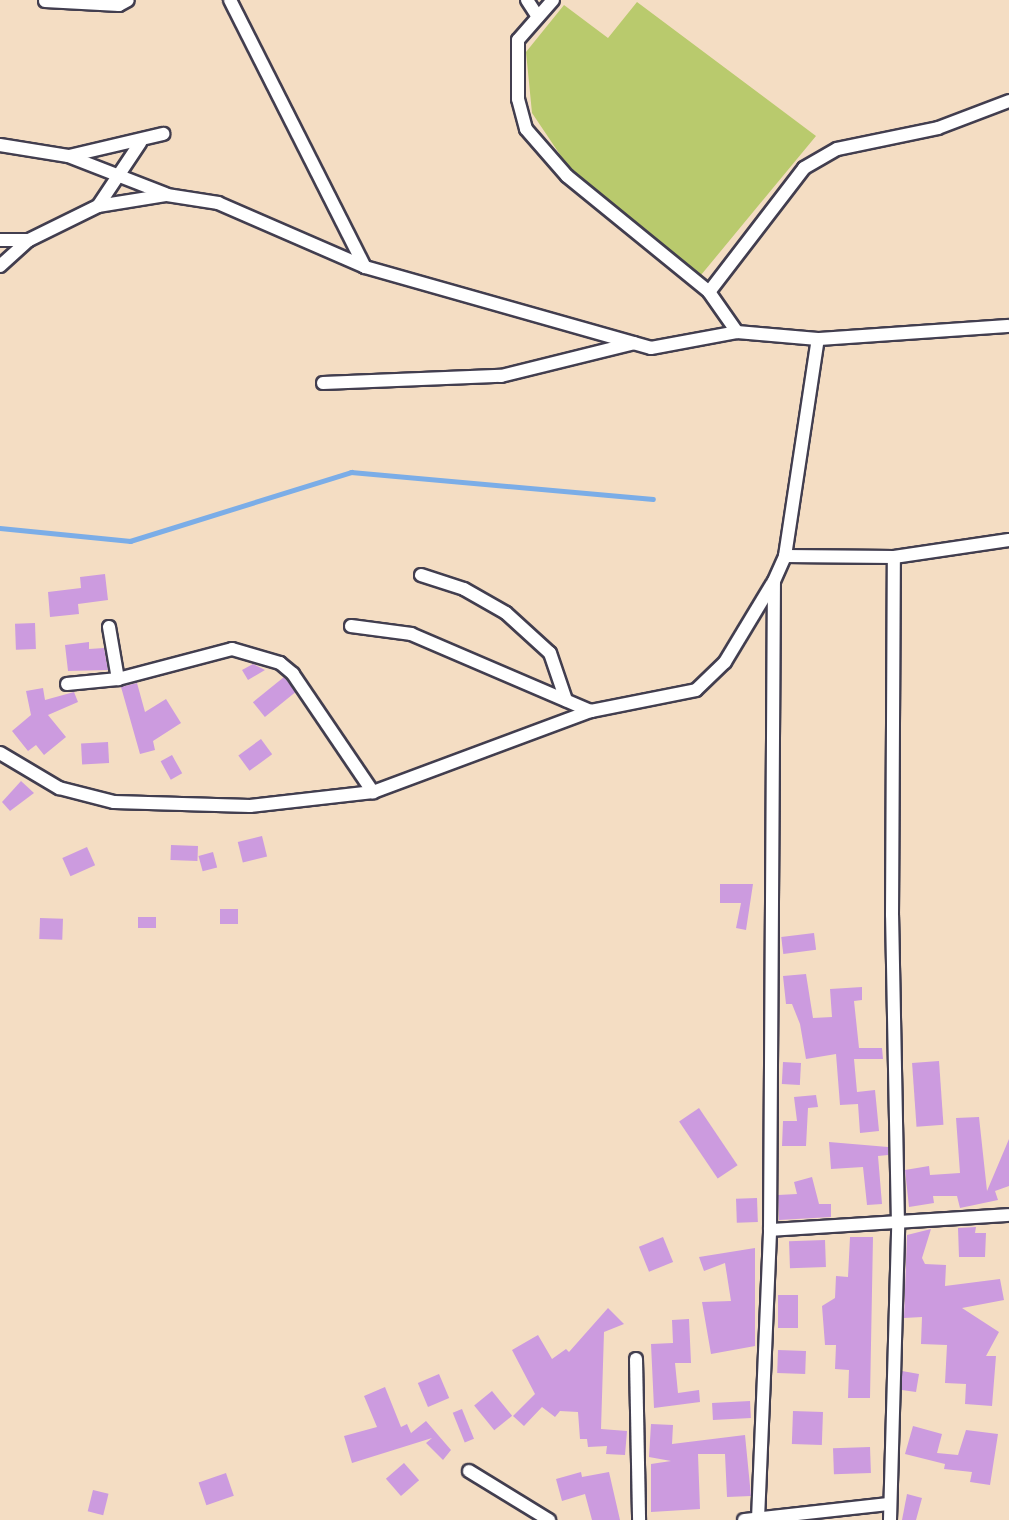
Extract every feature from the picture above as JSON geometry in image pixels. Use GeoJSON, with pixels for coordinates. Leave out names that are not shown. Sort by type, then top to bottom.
{"type":"FeatureCollection","features":[{"type":"Feature","properties":{"kind":"street"},"geometry":{"type":"LineString","coordinates":[[45,1],[118,5],[128,0]]}},
{"type":"Feature","properties":{"kind":"street"},"geometry":{"type":"LineString","coordinates":[[230,0],[366,267]]}},
{"type":"Feature","properties":{"kind":"street"},"geometry":{"type":"LineString","coordinates":[[526,0],[538,17]]}},
{"type":"Feature","properties":{"kind":"street"},"geometry":{"type":"LineString","coordinates":[[553,0],[518,40],[518,99],[526,129],[567,176],[709,292],[737,332]]}},
{"type":"Feature","properties":{"kind":"street"},"geometry":{"type":"LineString","coordinates":[[709,292],[804,168],[837,149],[938,128],[1009,101]]}},
{"type":"Feature","properties":{"kind":"street"},"geometry":{"type":"LineString","coordinates":[[68,156],[140,143],[164,134]]}},
{"type":"Feature","properties":{"kind":"street"},"geometry":{"type":"LineString","coordinates":[[98,206],[121,177],[140,143]]}},
{"type":"Feature","properties":{"kind":"street"},"geometry":{"type":"LineString","coordinates":[[0,146],[68,156],[168,195],[218,203],[366,267],[651,348],[737,332],[818,339],[1009,326]]}},
{"type":"Feature","properties":{"kind":"street"},"geometry":{"type":"LineString","coordinates":[[0,266],[29,240],[98,206],[168,195]]}},
{"type":"Feature","properties":{"kind":"street"},"geometry":{"type":"LineString","coordinates":[[0,240],[29,240]]}},
{"type":"Feature","properties":{"kind":"street"},"geometry":{"type":"LineString","coordinates":[[0,753],[60,788],[114,802],[250,806],[373,792],[591,711],[696,690],[725,662],[774,581],[785,556],[818,339]]}},
{"type":"Feature","properties":{"kind":"street"},"geometry":{"type":"LineString","coordinates":[[323,383],[501,376],[634,343]]}},
{"type":"Feature","properties":{"kind":"street"},"geometry":{"type":"LineString","coordinates":[[785,556],[894,558],[1009,540]]}},
{"type":"Feature","properties":{"kind":"street"},"geometry":{"type":"LineString","coordinates":[[890,1520],[898,1225],[892,915],[894,558]]}},
{"type":"Feature","properties":{"kind":"street"},"geometry":{"type":"LineString","coordinates":[[421,575],[464,589],[506,613],[550,653],[566,700]]}},
{"type":"Feature","properties":{"kind":"street"},"geometry":{"type":"LineString","coordinates":[[774,581],[770,1230],[752,1519],[889,1504]]}},
{"type":"Feature","properties":{"kind":"street"},"geometry":{"type":"LineString","coordinates":[[351,626],[411,634],[591,711]]}},
{"type":"Feature","properties":{"kind":"street"},"geometry":{"type":"LineString","coordinates":[[109,627],[118,679]]}},
{"type":"Feature","properties":{"kind":"street"},"geometry":{"type":"LineString","coordinates":[[67,684],[118,679],[232,649],[280,663],[293,674],[373,792]]}},
{"type":"Feature","properties":{"kind":"street"},"geometry":{"type":"LineString","coordinates":[[770,1230],[898,1225],[1009,1215]]}},
{"type":"Feature","properties":{"kind":"street"},"geometry":{"type":"LineString","coordinates":[[636,1359],[639,1520]]}},
{"type":"Feature","properties":{"kind":"street"},"geometry":{"type":"LineString","coordinates":[[470,1471],[549,1520]]}},
{"type":"Feature","properties":{"kind":"green space"},"geometry":{"type":"Polygon","coordinates":[[[637,2],[816,136],[701,275],[569,168],[532,113],[526,52],[564,5],[608,38],[637,2]]]}},
{"type":"Feature","properties":{"kind":"building"},"geometry":{"type":"Polygon","coordinates":[[[105,574],[108,600],[78,604],[79,614],[50,617],[48,592],[81,588],[80,577],[105,574]]]}},
{"type":"Feature","properties":{"kind":"building"},"geometry":{"type":"Polygon","coordinates":[[[35,623],[36,649],[16,650],[15,624],[35,623]]]}},
{"type":"Feature","properties":{"kind":"building"},"geometry":{"type":"Polygon","coordinates":[[[89,642],[89,649],[104,648],[108,670],[68,671],[65,645],[89,642]]]}},
{"type":"Feature","properties":{"kind":"building"},"geometry":{"type":"Polygon","coordinates":[[[253,664],[265,670],[248,680],[242,670],[253,664]]]}},
{"type":"Feature","properties":{"kind":"building"},"geometry":{"type":"Polygon","coordinates":[[[284,677],[296,692],[265,717],[253,702],[284,677]]]}},
{"type":"Feature","properties":{"kind":"building"},"geometry":{"type":"Polygon","coordinates":[[[137,683],[145,712],[166,699],[181,723],[153,741],[155,750],[140,754],[121,687],[137,683]]]}},
{"type":"Feature","properties":{"kind":"building"},"geometry":{"type":"Polygon","coordinates":[[[43,688],[45,700],[74,692],[78,702],[48,715],[66,737],[44,755],[36,745],[28,751],[12,731],[31,715],[26,691],[43,688]]]}},
{"type":"Feature","properties":{"kind":"building"},"geometry":{"type":"Polygon","coordinates":[[[261,739],[272,754],[250,771],[238,755],[261,739]]]}},
{"type":"Feature","properties":{"kind":"building"},"geometry":{"type":"Polygon","coordinates":[[[108,742],[109,763],[82,764],[81,743],[108,742]]]}},
{"type":"Feature","properties":{"kind":"building"},"geometry":{"type":"Polygon","coordinates":[[[172,755],[182,773],[171,780],[161,761],[172,755]]]}},
{"type":"Feature","properties":{"kind":"building"},"geometry":{"type":"Polygon","coordinates":[[[21,781],[34,793],[10,811],[2,802],[21,781]]]}},
{"type":"Feature","properties":{"kind":"building"},"geometry":{"type":"Polygon","coordinates":[[[262,836],[267,856],[243,862],[238,842],[262,836]]]}},
{"type":"Feature","properties":{"kind":"building"},"geometry":{"type":"Polygon","coordinates":[[[171,845],[198,846],[197,861],[170,860],[171,845]]]}},
{"type":"Feature","properties":{"kind":"building"},"geometry":{"type":"Polygon","coordinates":[[[87,847],[95,865],[70,876],[62,858],[87,847]]]}},
{"type":"Feature","properties":{"kind":"building"},"geometry":{"type":"Polygon","coordinates":[[[213,852],[217,867],[203,871],[199,856],[213,852]]]}},
{"type":"Feature","properties":{"kind":"building"},"geometry":{"type":"Polygon","coordinates":[[[720,884],[753,884],[746,930],[736,928],[741,903],[720,903],[720,884]]]}},
{"type":"Feature","properties":{"kind":"building"},"geometry":{"type":"Polygon","coordinates":[[[220,909],[238,909],[238,924],[220,924],[220,909]]]}},
{"type":"Feature","properties":{"kind":"building"},"geometry":{"type":"Polygon","coordinates":[[[138,917],[156,917],[156,928],[138,928],[138,917]]]}},
{"type":"Feature","properties":{"kind":"building"},"geometry":{"type":"Polygon","coordinates":[[[40,918],[63,919],[62,940],[39,939],[40,918]]]}},
{"type":"Feature","properties":{"kind":"building"},"geometry":{"type":"Polygon","coordinates":[[[814,933],[816,950],[783,954],[781,937],[814,933]]]}},
{"type":"Feature","properties":{"kind":"building"},"geometry":{"type":"Polygon","coordinates":[[[806,974],[813,1018],[832,1017],[830,989],[862,987],[862,1000],[854,1001],[859,1048],[882,1048],[883,1059],[854,1059],[857,1092],[875,1090],[879,1131],[860,1133],[858,1104],[840,1105],[836,1054],[806,1059],[800,1024],[792,1004],[786,1004],[783,976],[806,974]]]}},
{"type":"Feature","properties":{"kind":"building"},"geometry":{"type":"Polygon","coordinates":[[[939,1061],[943,1125],[917,1127],[912,1063],[939,1061]]]}},
{"type":"Feature","properties":{"kind":"building"},"geometry":{"type":"Polygon","coordinates":[[[783,1062],[801,1063],[800,1085],[782,1084],[783,1062]]]}},
{"type":"Feature","properties":{"kind":"building"},"geometry":{"type":"Polygon","coordinates":[[[816,1095],[818,1107],[808,1108],[806,1146],[782,1146],[783,1121],[797,1121],[794,1097],[816,1095]]]}},
{"type":"Feature","properties":{"kind":"building"},"geometry":{"type":"Polygon","coordinates":[[[699,1108],[738,1165],[718,1179],[679,1121],[699,1108]]]}},
{"type":"Feature","properties":{"kind":"building"},"geometry":{"type":"Polygon","coordinates":[[[979,1117],[987,1191],[1009,1139],[1009,1186],[995,1191],[998,1200],[960,1208],[957,1196],[933,1196],[934,1203],[909,1207],[905,1170],[929,1166],[930,1175],[960,1173],[956,1118],[979,1117]]]}},
{"type":"Feature","properties":{"kind":"building"},"geometry":{"type":"Polygon","coordinates":[[[829,1142],[888,1147],[888,1155],[878,1156],[882,1204],[867,1205],[863,1167],[831,1169],[829,1142]]]}},
{"type":"Feature","properties":{"kind":"building"},"geometry":{"type":"Polygon","coordinates":[[[812,1177],[819,1204],[831,1204],[831,1217],[779,1220],[778,1195],[797,1194],[794,1182],[812,1177]]]}},
{"type":"Feature","properties":{"kind":"building"},"geometry":{"type":"Polygon","coordinates":[[[757,1198],[758,1222],[737,1223],[736,1199],[757,1198]]]}},
{"type":"Feature","properties":{"kind":"building"},"geometry":{"type":"Polygon","coordinates":[[[976,1227],[975,1233],[986,1233],[985,1257],[959,1257],[958,1228],[976,1227]]]}},
{"type":"Feature","properties":{"kind":"building"},"geometry":{"type":"Polygon","coordinates":[[[931,1229],[922,1258],[925,1264],[946,1265],[945,1286],[1000,1279],[1004,1300],[962,1308],[999,1332],[986,1356],[996,1356],[992,1406],[965,1404],[966,1384],[945,1383],[947,1345],[921,1344],[922,1317],[904,1318],[907,1235],[931,1229]]]}},
{"type":"Feature","properties":{"kind":"building"},"geometry":{"type":"Polygon","coordinates":[[[663,1237],[673,1262],[649,1272],[639,1247],[663,1237]]]}},
{"type":"Feature","properties":{"kind":"building"},"geometry":{"type":"Polygon","coordinates":[[[850,1237],[873,1237],[870,1398],[848,1398],[849,1370],[835,1369],[836,1345],[825,1345],[822,1306],[835,1298],[836,1276],[848,1277],[850,1237]]]}},
{"type":"Feature","properties":{"kind":"building"},"geometry":{"type":"Polygon","coordinates":[[[825,1240],[826,1267],[790,1268],[789,1241],[825,1240]]]}},
{"type":"Feature","properties":{"kind":"building"},"geometry":{"type":"Polygon","coordinates":[[[755,1248],[755,1346],[711,1354],[702,1302],[731,1301],[725,1263],[704,1271],[699,1257],[755,1248]]]}},
{"type":"Feature","properties":{"kind":"building"},"geometry":{"type":"Polygon","coordinates":[[[778,1295],[798,1295],[798,1328],[778,1328],[778,1295]]]}},
{"type":"Feature","properties":{"kind":"building"},"geometry":{"type":"Polygon","coordinates":[[[608,1308],[624,1324],[604,1332],[601,1429],[627,1431],[625,1455],[606,1454],[607,1446],[588,1447],[587,1439],[580,1439],[578,1412],[560,1411],[555,1417],[542,1407],[524,1426],[513,1416],[535,1394],[512,1350],[538,1335],[552,1359],[566,1349],[569,1352],[608,1308]]]}},
{"type":"Feature","properties":{"kind":"building"},"geometry":{"type":"Polygon","coordinates":[[[689,1319],[691,1363],[675,1363],[678,1393],[699,1390],[700,1402],[654,1408],[651,1344],[673,1343],[672,1320],[689,1319]]]}},
{"type":"Feature","properties":{"kind":"building"},"geometry":{"type":"Polygon","coordinates":[[[778,1350],[806,1351],[805,1374],[777,1373],[778,1350]]]}},
{"type":"Feature","properties":{"kind":"building"},"geometry":{"type":"Polygon","coordinates":[[[902,1371],[919,1374],[916,1392],[902,1390],[902,1371]]]}},
{"type":"Feature","properties":{"kind":"building"},"geometry":{"type":"Polygon","coordinates":[[[439,1374],[449,1398],[428,1407],[418,1383],[439,1374]]]}},
{"type":"Feature","properties":{"kind":"building"},"geometry":{"type":"Polygon","coordinates":[[[385,1387],[401,1427],[407,1424],[411,1433],[426,1421],[451,1450],[443,1460],[426,1443],[432,1438],[352,1463],[344,1436],[377,1427],[364,1396],[385,1387]]]}},
{"type":"Feature","properties":{"kind":"building"},"geometry":{"type":"Polygon","coordinates":[[[492,1391],[512,1416],[494,1430],[474,1405],[492,1391]]]}},
{"type":"Feature","properties":{"kind":"building"},"geometry":{"type":"Polygon","coordinates":[[[750,1401],[751,1418],[713,1420],[712,1403],[750,1401]]]}},
{"type":"Feature","properties":{"kind":"building"},"geometry":{"type":"Polygon","coordinates":[[[462,1409],[474,1439],[465,1442],[453,1413],[462,1409]]]}},
{"type":"Feature","properties":{"kind":"building"},"geometry":{"type":"Polygon","coordinates":[[[793,1411],[823,1412],[822,1445],[792,1444],[793,1411]]]}},
{"type":"Feature","properties":{"kind":"building"},"geometry":{"type":"Polygon","coordinates":[[[651,1424],[673,1425],[672,1444],[745,1435],[751,1496],[727,1497],[725,1454],[698,1454],[700,1509],[651,1512],[651,1464],[671,1461],[649,1457],[651,1424]]]}},
{"type":"Feature","properties":{"kind":"building"},"geometry":{"type":"Polygon","coordinates":[[[913,1426],[942,1434],[937,1453],[958,1455],[966,1430],[998,1434],[990,1485],[970,1482],[972,1472],[944,1469],[945,1464],[905,1454],[913,1426]]]}},
{"type":"Feature","properties":{"kind":"building"},"geometry":{"type":"Polygon","coordinates":[[[870,1447],[871,1473],[834,1474],[833,1448],[870,1447]]]}},
{"type":"Feature","properties":{"kind":"building"},"geometry":{"type":"Polygon","coordinates":[[[404,1463],[419,1480],[401,1496],[386,1479],[404,1463]]]}},
{"type":"Feature","properties":{"kind":"building"},"geometry":{"type":"Polygon","coordinates":[[[581,1472],[582,1477],[609,1472],[620,1520],[592,1520],[585,1494],[562,1501],[556,1479],[581,1472]]]}},
{"type":"Feature","properties":{"kind":"building"},"geometry":{"type":"Polygon","coordinates":[[[226,1473],[234,1496],[206,1505],[199,1482],[226,1473]]]}},
{"type":"Feature","properties":{"kind":"building"},"geometry":{"type":"Polygon","coordinates":[[[93,1490],[109,1494],[103,1515],[88,1511],[93,1490]]]}},
{"type":"Feature","properties":{"kind":"building"},"geometry":{"type":"Polygon","coordinates":[[[907,1494],[922,1498],[916,1520],[902,1520],[907,1494]]]}},
{"type":"Feature","properties":{"kind":"waterway"},"geometry":{"type":"LineString","coordinates":[[0,528],[130,541],[351,472],[653,499]]}}]}
